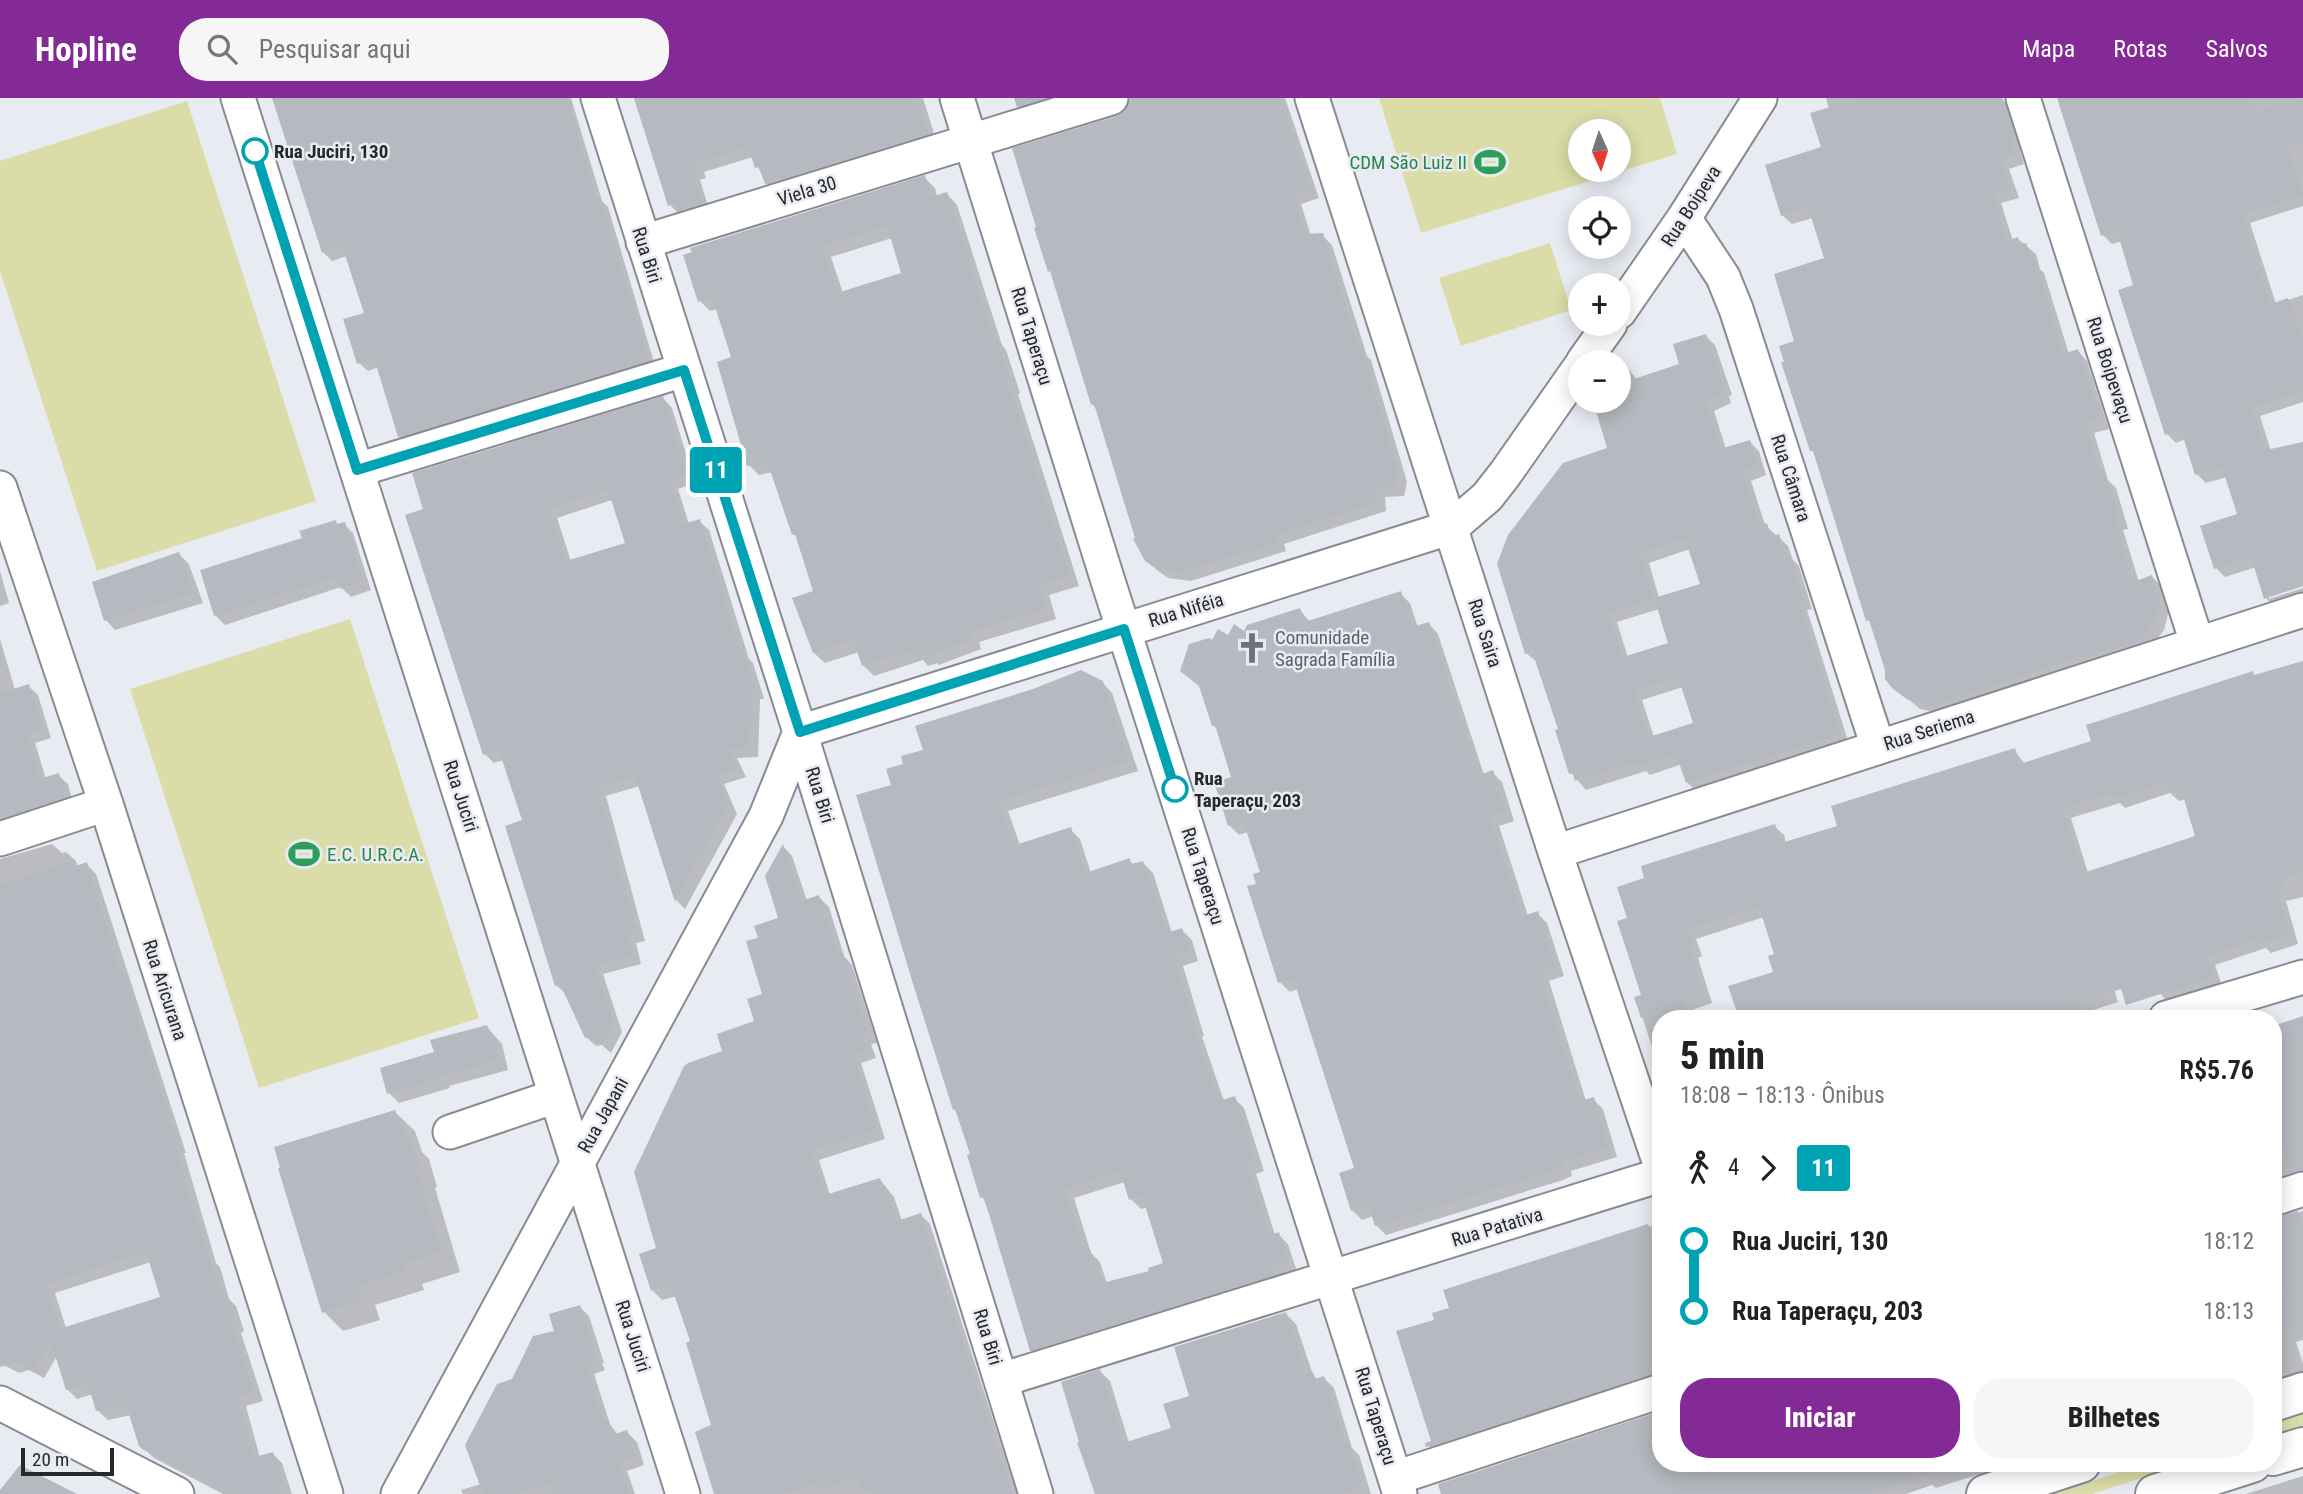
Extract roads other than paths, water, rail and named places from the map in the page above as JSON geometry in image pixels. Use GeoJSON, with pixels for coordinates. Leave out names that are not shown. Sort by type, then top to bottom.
{"type":"FeatureCollection","features":[{"type":"Feature","properties":{"kind":"main road"},"geometry":{"type":"LineString","coordinates":[[2282,1399],[2303,1392]]}},
{"type":"Feature","properties":{"kind":"main road"},"geometry":{"type":"LineString","coordinates":[[2282,1453],[2303,1447]]}},
{"type":"Feature","properties":{"kind":"main road"},"geometry":{"type":"LineString","coordinates":[[1986,1494],[2053,1472]]}},
{"type":"Feature","properties":{"kind":"main road"},"geometry":{"type":"LineString","coordinates":[[2155,1494],[2224,1472]]}},
{"type":"Feature","properties":{"kind":"street","name":"Rua Juciri"},"geometry":{"type":"LineString","coordinates":[[238,98],[683,1494]]}},
{"type":"Feature","properties":{"kind":"street","name":"Rua Biri"},"geometry":{"type":"LineString","coordinates":[[598,98],[800,732],[1037,1494]]}},
{"type":"Feature","properties":{"kind":"street","name":"Rua Taperaçu"},"geometry":{"type":"LineString","coordinates":[[957,98],[1398,1486]]}},
{"type":"Feature","properties":{"kind":"street","name":"Viela 30"},"geometry":{"type":"LineString","coordinates":[[643,242],[1111,98]]}},
{"type":"Feature","properties":{"kind":"street","name":"Rua Saira"},"geometry":{"type":"LineString","coordinates":[[1312,98],[1555,852],[1652,1140]]}},
{"type":"Feature","properties":{"kind":"street","name":"Rua Boipeva"},"geometry":{"type":"LineString","coordinates":[[1631,295],[1684,218],[1760,98]]}},
{"type":"Feature","properties":{"kind":"street","name":"Rua Boipevaçu"},"geometry":{"type":"LineString","coordinates":[[2023,98],[2197,643]]}},
{"type":"Feature","properties":{"kind":"street","name":"Rua Câmara"},"geometry":{"type":"LineString","coordinates":[[1684,218],[1723,277],[1736,309],[1878,747]]}},
{"type":"Feature","properties":{"kind":"street"},"geometry":{"type":"LineString","coordinates":[[357,470],[684,370]]}},
{"type":"Feature","properties":{"kind":"street"},"geometry":{"type":"LineString","coordinates":[[1452,527],[1487,496],[1505,474],[1568,384]]}},
{"type":"Feature","properties":{"kind":"street","name":"Rua Aricurana"},"geometry":{"type":"LineString","coordinates":[[0,488],[106,804],[326,1494]]}},
{"type":"Feature","properties":{"kind":"street","name":"Rua Niféia"},"geometry":{"type":"LineString","coordinates":[[800,732],[1452,527]]}},
{"type":"Feature","properties":{"kind":"street","name":"Rua Seriema"},"geometry":{"type":"LineString","coordinates":[[1555,852],[2303,610]]}},
{"type":"Feature","properties":{"kind":"street","name":"Rua Japani"},"geometry":{"type":"LineString","coordinates":[[398,1494],[766,816],[800,732]]}},
{"type":"Feature","properties":{"kind":"street"},"geometry":{"type":"LineString","coordinates":[[0,839],[106,804]]}},
{"type":"Feature","properties":{"kind":"street"},"geometry":{"type":"LineString","coordinates":[[2193,1010],[2303,977]]}},
{"type":"Feature","properties":{"kind":"street"},"geometry":{"type":"LineString","coordinates":[[450,1132],[556,1096]]}},
{"type":"Feature","properties":{"kind":"street","name":"Rua Patativa"},"geometry":{"type":"LineString","coordinates":[[1001,1380],[1652,1178]]}},
{"type":"Feature","properties":{"kind":"street"},"geometry":{"type":"LineString","coordinates":[[2282,1196],[2303,1189]]}},
{"type":"Feature","properties":{"kind":"street"},"geometry":{"type":"LineString","coordinates":[[1398,1486],[1652,1394]]}},
{"type":"Feature","properties":{"kind":"street"},"geometry":{"type":"LineString","coordinates":[[0,1403],[177,1494]]}},
{"type":"Feature","properties":{"kind":"place","name":"Rua Juciri, 130"},"geometry":{"type":"Point","coordinates":[255,151]}},
{"type":"Feature","properties":{"kind":"place","name":"CDM São Luiz II"},"geometry":{"type":"Point","coordinates":[1490,162]}},
{"type":"Feature","properties":{"kind":"place","name":"Comunidade Sagrada Família"},"geometry":{"type":"Point","coordinates":[1252,648]}},
{"type":"Feature","properties":{"kind":"place","name":"Rua Taperaçu, 203"},"geometry":{"type":"Point","coordinates":[1175,789]}},
{"type":"Feature","properties":{"kind":"place","name":"E.C. U.R.C.A."},"geometry":{"type":"Point","coordinates":[304,854]}}]}
